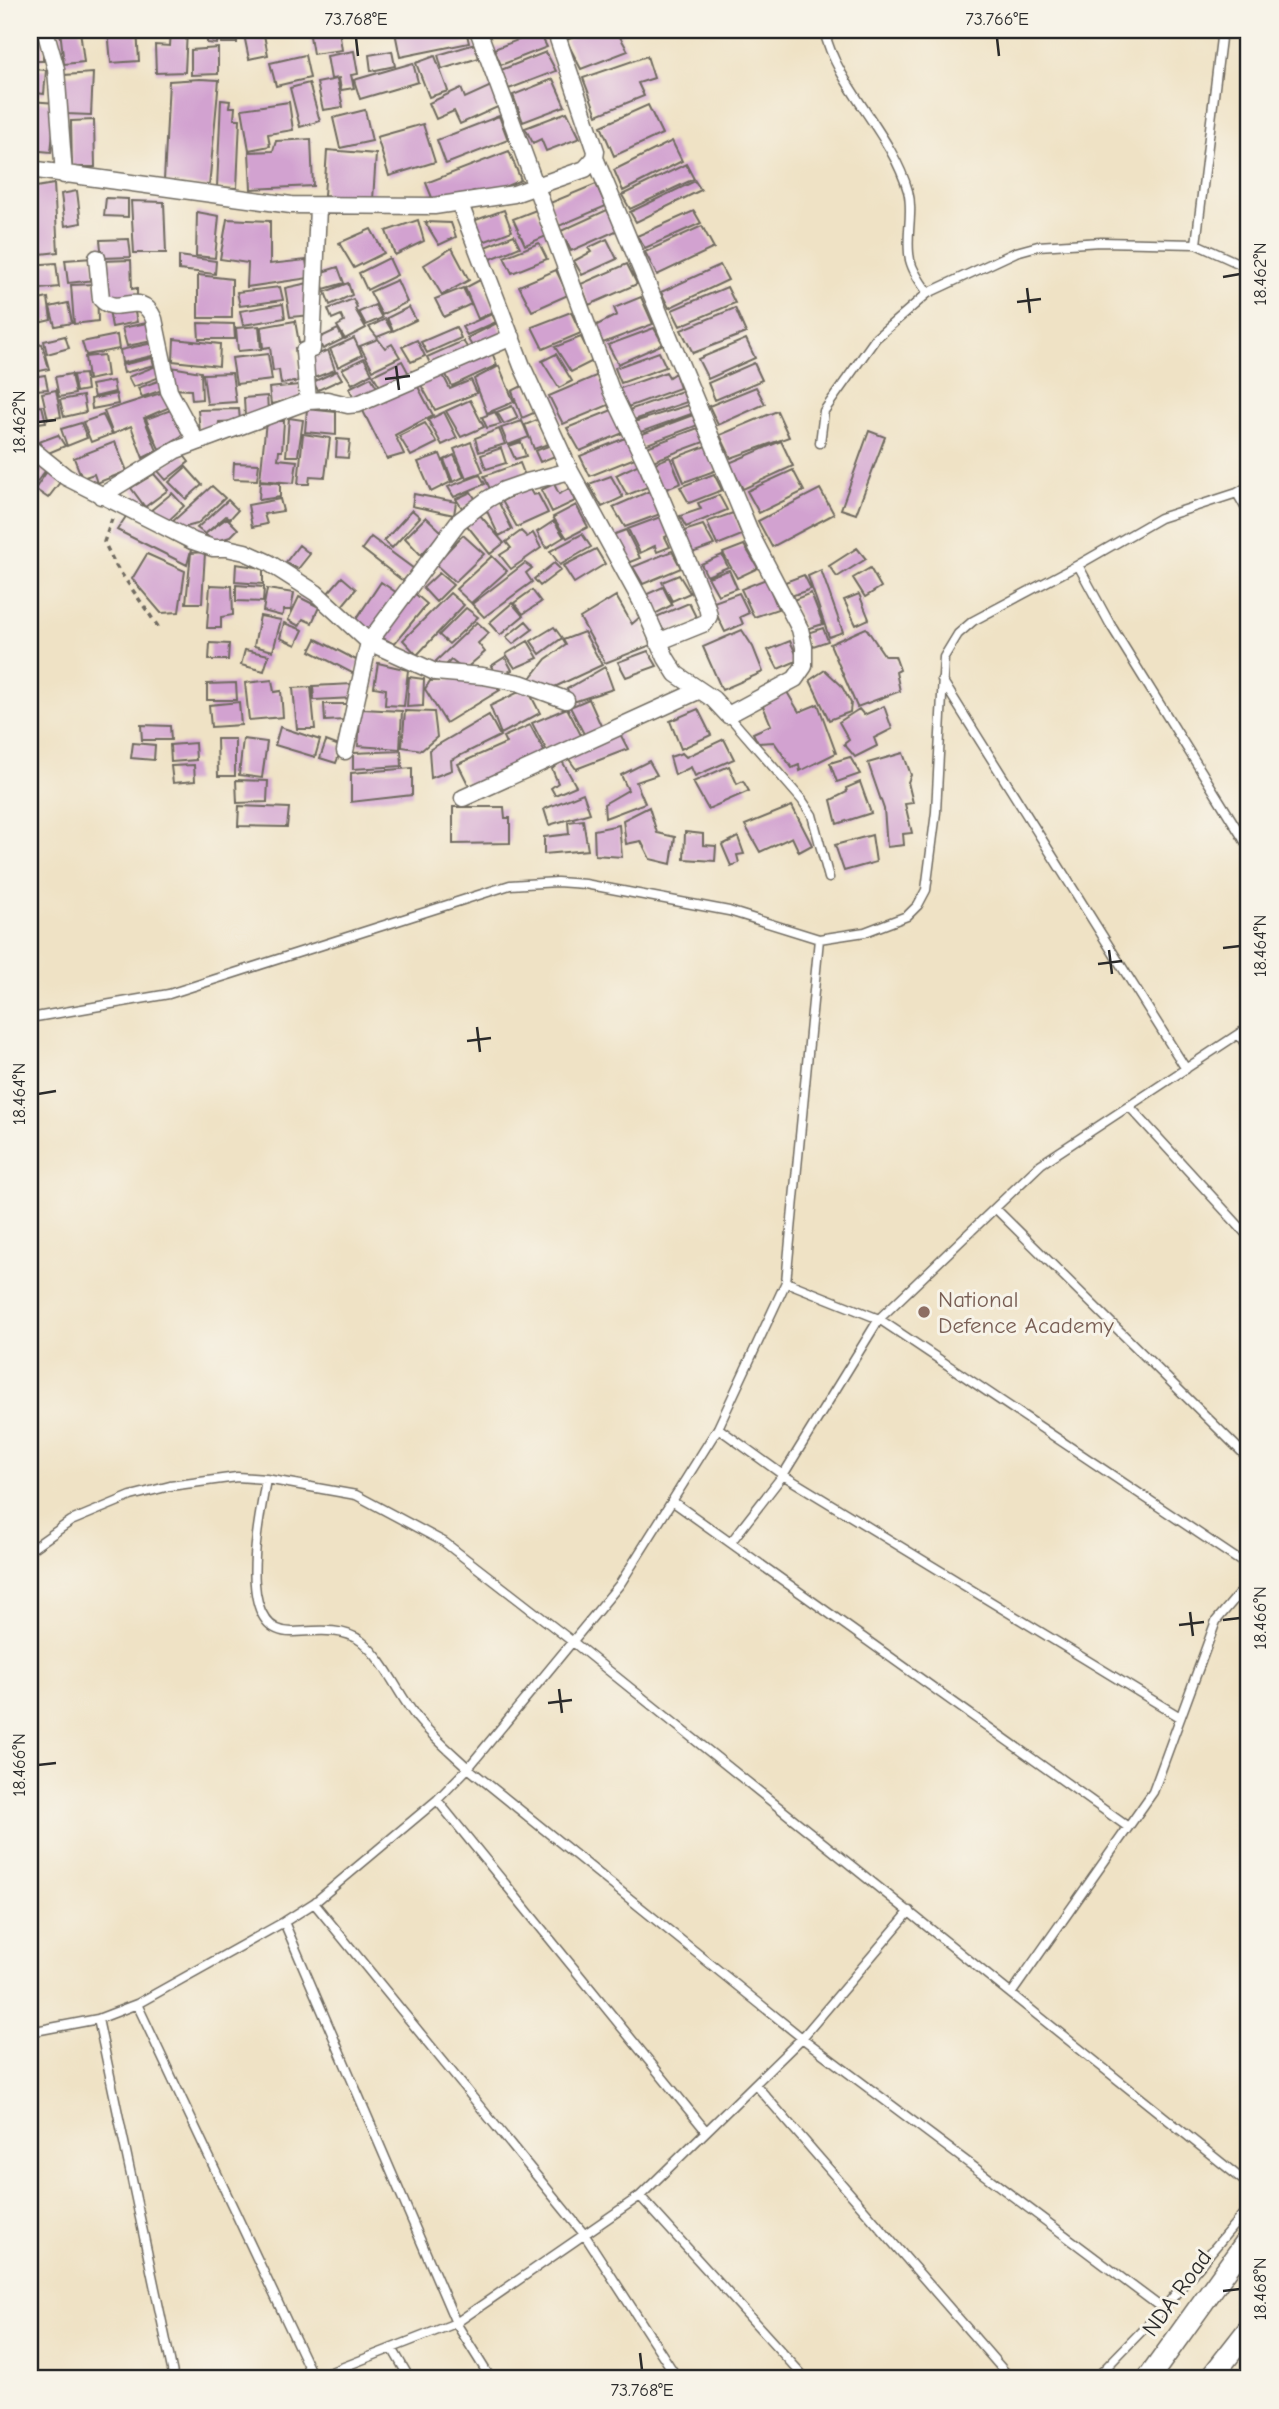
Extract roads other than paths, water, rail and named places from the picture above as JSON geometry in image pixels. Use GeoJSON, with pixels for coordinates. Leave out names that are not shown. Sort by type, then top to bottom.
{"type":"FeatureCollection","features":[{"type":"Feature","properties":{"kind":"street"},"geometry":{"type":"LineString","coordinates":[[46,30],[55,69],[64,175]]}},
{"type":"Feature","properties":{"kind":"street"},"geometry":{"type":"LineString","coordinates":[[478,30],[611,390],[648,467],[709,616],[705,623],[658,642]]}},
{"type":"Feature","properties":{"kind":"street"},"geometry":{"type":"LineString","coordinates":[[460,204],[522,366],[570,471],[641,601],[658,642],[676,674],[713,699],[728,715],[795,679],[804,666],[800,629],[753,539],[595,158],[594,144],[555,30]]}},
{"type":"Feature","properties":{"kind":"street"},"geometry":{"type":"LineString","coordinates":[[30,169],[318,207],[460,204],[536,187],[585,169],[595,158]]}},
{"type":"Feature","properties":{"kind":"street"},"geometry":{"type":"LineString","coordinates":[[307,401],[304,351],[312,349],[318,207]]}},
{"type":"Feature","properties":{"kind":"street"},"geometry":{"type":"LineString","coordinates":[[97,258],[101,299],[106,304],[111,306],[141,303],[150,309],[169,391],[196,441]]}},
{"type":"Feature","properties":{"kind":"street"},"geometry":{"type":"LineString","coordinates":[[102,495],[176,450],[196,441],[307,401],[327,400],[348,405],[358,404],[512,337]]}},
{"type":"Feature","properties":{"kind":"street"},"geometry":{"type":"LineString","coordinates":[[30,448],[66,477],[193,541],[213,548],[245,552],[269,563],[316,593],[369,642],[435,673],[483,676],[520,683],[566,701]]}},
{"type":"Feature","properties":{"kind":"street"},"geometry":{"type":"LineString","coordinates":[[345,751],[369,642],[458,522],[488,499],[504,491],[570,471]]}},
{"type":"Feature","properties":{"kind":"street"},"geometry":{"type":"LineString","coordinates":[[463,798],[698,691]]}},
{"type":"Feature","properties":{"kind":"street","name":"NDA Road"},"geometry":{"type":"LineString","coordinates":[[1148,2379],[1249,2238]]}},
{"type":"Feature","properties":{"kind":"street"},"geometry":{"type":"LineString","coordinates":[[1210,2379],[1249,2329]]}},
{"type":"Feature","properties":{"kind":"lane"},"geometry":{"type":"LineString","coordinates":[[824,30],[836,64],[887,145],[908,190],[910,260],[928,293]]}},
{"type":"Feature","properties":{"kind":"lane"},"geometry":{"type":"LineString","coordinates":[[1196,244],[1222,32],[1231,30]]}},
{"type":"Feature","properties":{"kind":"lane"},"geometry":{"type":"LineString","coordinates":[[820,443],[824,411],[876,338],[928,293],[1016,252],[1038,246],[1101,242],[1196,244],[1249,268]]}},
{"type":"Feature","properties":{"kind":"lane"},"geometry":{"type":"LineString","coordinates":[[30,1017],[169,994],[510,885],[557,882],[585,884],[729,911],[819,939],[864,932],[907,916],[918,905],[926,890],[936,813],[944,657],[958,634],[973,621],[1160,518],[1237,493],[1249,486]]}},
{"type":"Feature","properties":{"kind":"lane"},"geometry":{"type":"LineString","coordinates":[[1237,493],[1249,514]]}},
{"type":"Feature","properties":{"kind":"lane"},"geometry":{"type":"LineString","coordinates":[[1078,565],[1110,624],[1249,848]]}},
{"type":"Feature","properties":{"kind":"lane"},"geometry":{"type":"LineString","coordinates":[[942,679],[1186,1069]]}},
{"type":"Feature","properties":{"kind":"lane"},"geometry":{"type":"LineString","coordinates":[[728,715],[812,815],[828,878]]}},
{"type":"Feature","properties":{"kind":"lane"},"geometry":{"type":"LineString","coordinates":[[30,2032],[98,2019],[137,2004],[314,1903],[437,1800],[468,1768],[620,1584],[718,1428],[786,1282],[819,939]]}},
{"type":"Feature","properties":{"kind":"lane"},"geometry":{"type":"LineString","coordinates":[[731,1542],[783,1475],[879,1319],[1041,1164],[1249,1027]]}},
{"type":"Feature","properties":{"kind":"lane"},"geometry":{"type":"LineString","coordinates":[[1239,1034],[1249,1051]]}},
{"type":"Feature","properties":{"kind":"lane"},"geometry":{"type":"LineString","coordinates":[[1129,1106],[1249,1237]]}},
{"type":"Feature","properties":{"kind":"lane"},"geometry":{"type":"LineString","coordinates":[[995,1208],[1249,1459]]}},
{"type":"Feature","properties":{"kind":"lane"},"geometry":{"type":"LineString","coordinates":[[786,1282],[879,1319],[1249,1567]]}},
{"type":"Feature","properties":{"kind":"lane"},"geometry":{"type":"LineString","coordinates":[[718,1428],[783,1475],[1181,1717]]}},
{"type":"Feature","properties":{"kind":"lane"},"geometry":{"type":"LineString","coordinates":[[30,1550],[71,1521],[131,1496],[184,1484],[237,1477],[266,1479],[356,1495],[444,1542],[1249,2185]]}},
{"type":"Feature","properties":{"kind":"lane"},"geometry":{"type":"LineString","coordinates":[[266,1479],[254,1558],[256,1601],[271,1626],[289,1633],[340,1632],[359,1640],[371,1651],[418,1719],[468,1768],[802,2038],[1163,2309]]}},
{"type":"Feature","properties":{"kind":"lane"},"geometry":{"type":"LineString","coordinates":[[672,1501],[1128,1827]]}},
{"type":"Feature","properties":{"kind":"lane"},"geometry":{"type":"LineString","coordinates":[[1011,1994],[1153,1792],[1216,1621],[1249,1581]]}},
{"type":"Feature","properties":{"kind":"lane"},"geometry":{"type":"LineString","coordinates":[[437,1800],[706,2131]]}},
{"type":"Feature","properties":{"kind":"lane"},"geometry":{"type":"LineString","coordinates":[[314,1903],[584,2234],[678,2379]]}},
{"type":"Feature","properties":{"kind":"lane"},"geometry":{"type":"LineString","coordinates":[[137,2004],[313,2379],[456,2323],[640,2196],[757,2085],[802,2038],[909,1912]]}},
{"type":"Feature","properties":{"kind":"lane"},"geometry":{"type":"LineString","coordinates":[[284,1922],[456,2323],[491,2379]]}},
{"type":"Feature","properties":{"kind":"lane"},"geometry":{"type":"LineString","coordinates":[[98,2019],[174,2379]]}},
{"type":"Feature","properties":{"kind":"lane"},"geometry":{"type":"LineString","coordinates":[[757,2085],[1011,2379]]}},
{"type":"Feature","properties":{"kind":"lane"},"geometry":{"type":"LineString","coordinates":[[640,2196],[806,2379]]}},
{"type":"Feature","properties":{"kind":"lane"},"geometry":{"type":"LineString","coordinates":[[1095,2379],[1163,2309],[1249,2207]]}},
{"type":"Feature","properties":{"kind":"lane"},"geometry":{"type":"LineString","coordinates":[[392,2348],[410,2379]]}},
{"type":"Feature","properties":{"kind":"place","name":"National Defence Academy"},"geometry":{"type":"Point","coordinates":[924,1312]}}]}
